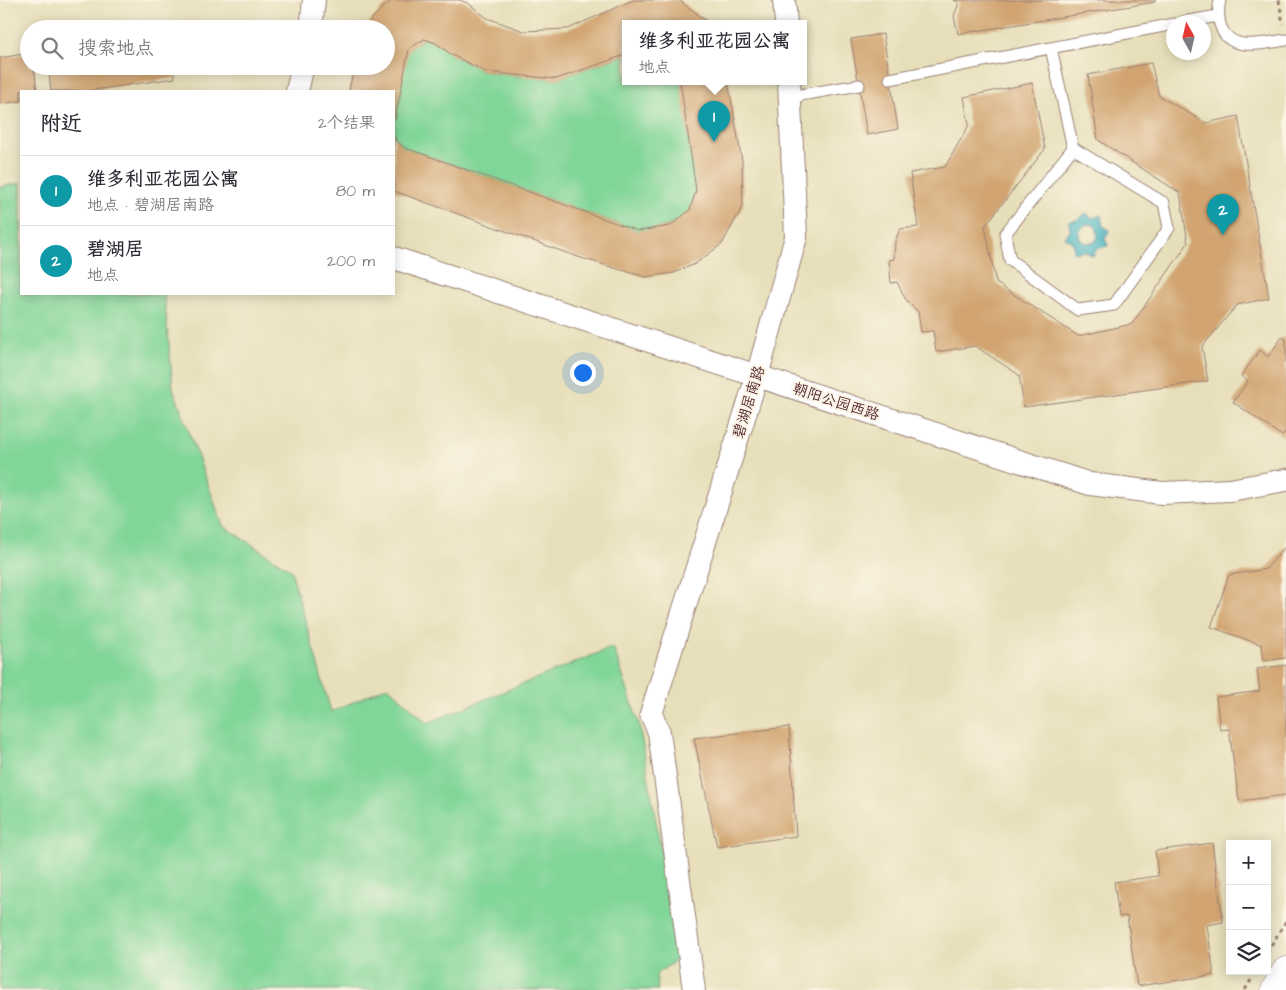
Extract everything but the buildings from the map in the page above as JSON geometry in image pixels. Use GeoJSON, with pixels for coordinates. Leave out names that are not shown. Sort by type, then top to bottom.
{"type":"FeatureCollection","features":[{"type":"Feature","properties":{"kind":"main road"},"geometry":{"type":"LineString","coordinates":[[1275,990],[1286,971]]}},
{"type":"Feature","properties":{"kind":"street"},"geometry":{"type":"LineString","coordinates":[[312,20],[314,0]]}},
{"type":"Feature","properties":{"kind":"street"},"geometry":{"type":"LineString","coordinates":[[784,0],[786,20]]}},
{"type":"Feature","properties":{"kind":"street"},"geometry":{"type":"LineString","coordinates":[[297,90],[301,75]]}},
{"type":"Feature","properties":{"kind":"street","name":"碧湖居南路"},"geometry":{"type":"LineString","coordinates":[[694,990],[660,732],[651,714],[757,376],[796,237],[789,89]]}},
{"type":"Feature","properties":{"kind":"street","name":"朝阳公园西路"},"geometry":{"type":"LineString","coordinates":[[395,258],[1090,484],[1162,493],[1230,490],[1286,480]]}},
{"type":"Feature","properties":{"kind":"lane"},"geometry":{"type":"LineString","coordinates":[[1220,0],[1218,16],[1221,29],[1231,40],[1242,44],[1285,34]]}},
{"type":"Feature","properties":{"kind":"lane"},"geometry":{"type":"LineString","coordinates":[[1211,17],[1218,16]]}},
{"type":"Feature","properties":{"kind":"lane"},"geometry":{"type":"LineString","coordinates":[[890,78],[1166,26]]}},
{"type":"Feature","properties":{"kind":"lane"},"geometry":{"type":"LineString","coordinates":[[1051,48],[1073,148],[1164,203],[1169,228],[1114,305],[1078,310],[1010,260],[1005,234],[1073,148]]}},
{"type":"Feature","properties":{"kind":"lane"},"geometry":{"type":"LineString","coordinates":[[789,89],[859,85]]}},
{"type":"Feature","properties":{"kind":"path"},"geometry":{"type":"LineString","coordinates":[[1279,0],[1285,34]]}},
{"type":"Feature","properties":{"kind":"path"},"geometry":{"type":"LineString","coordinates":[[1271,945],[1286,921]]}},
{"type":"Feature","properties":{"kind":"green space"},"geometry":{"type":"Polygon","coordinates":[[[424,39],[436,43],[452,55],[486,72],[556,79],[622,56],[622,85],[681,85],[694,167],[694,200],[690,210],[673,224],[638,231],[403,147],[395,138],[395,115],[398,93],[409,49],[424,39]]]}},
{"type":"Feature","properties":{"kind":"green space"},"geometry":{"type":"Polygon","coordinates":[[[20,183],[20,295],[164,295],[173,388],[223,526],[291,570],[331,712],[388,686],[427,723],[613,647],[639,724],[680,958],[656,974],[658,990],[0,990],[0,187],[20,183]]]}},
{"type":"Feature","properties":{"kind":"water"},"geometry":{"type":"Polygon","coordinates":[[[1086,213],[1092,218],[1101,215],[1103,226],[1110,230],[1105,238],[1108,246],[1098,248],[1093,256],[1084,251],[1074,253],[1073,243],[1065,237],[1070,231],[1069,222],[1079,219],[1086,213]],[[1091,224],[1085,225],[1079,232],[1080,239],[1085,243],[1095,242],[1098,236],[1096,227],[1091,224]]]}},
{"type":"Feature","properties":{"kind":"place","name":"维多利亚花园公寓"},"geometry":{"type":"Point","coordinates":[714,142]}},
{"type":"Feature","properties":{"kind":"place","name":"碧湖居"},"geometry":{"type":"Point","coordinates":[1223,235]}}]}
